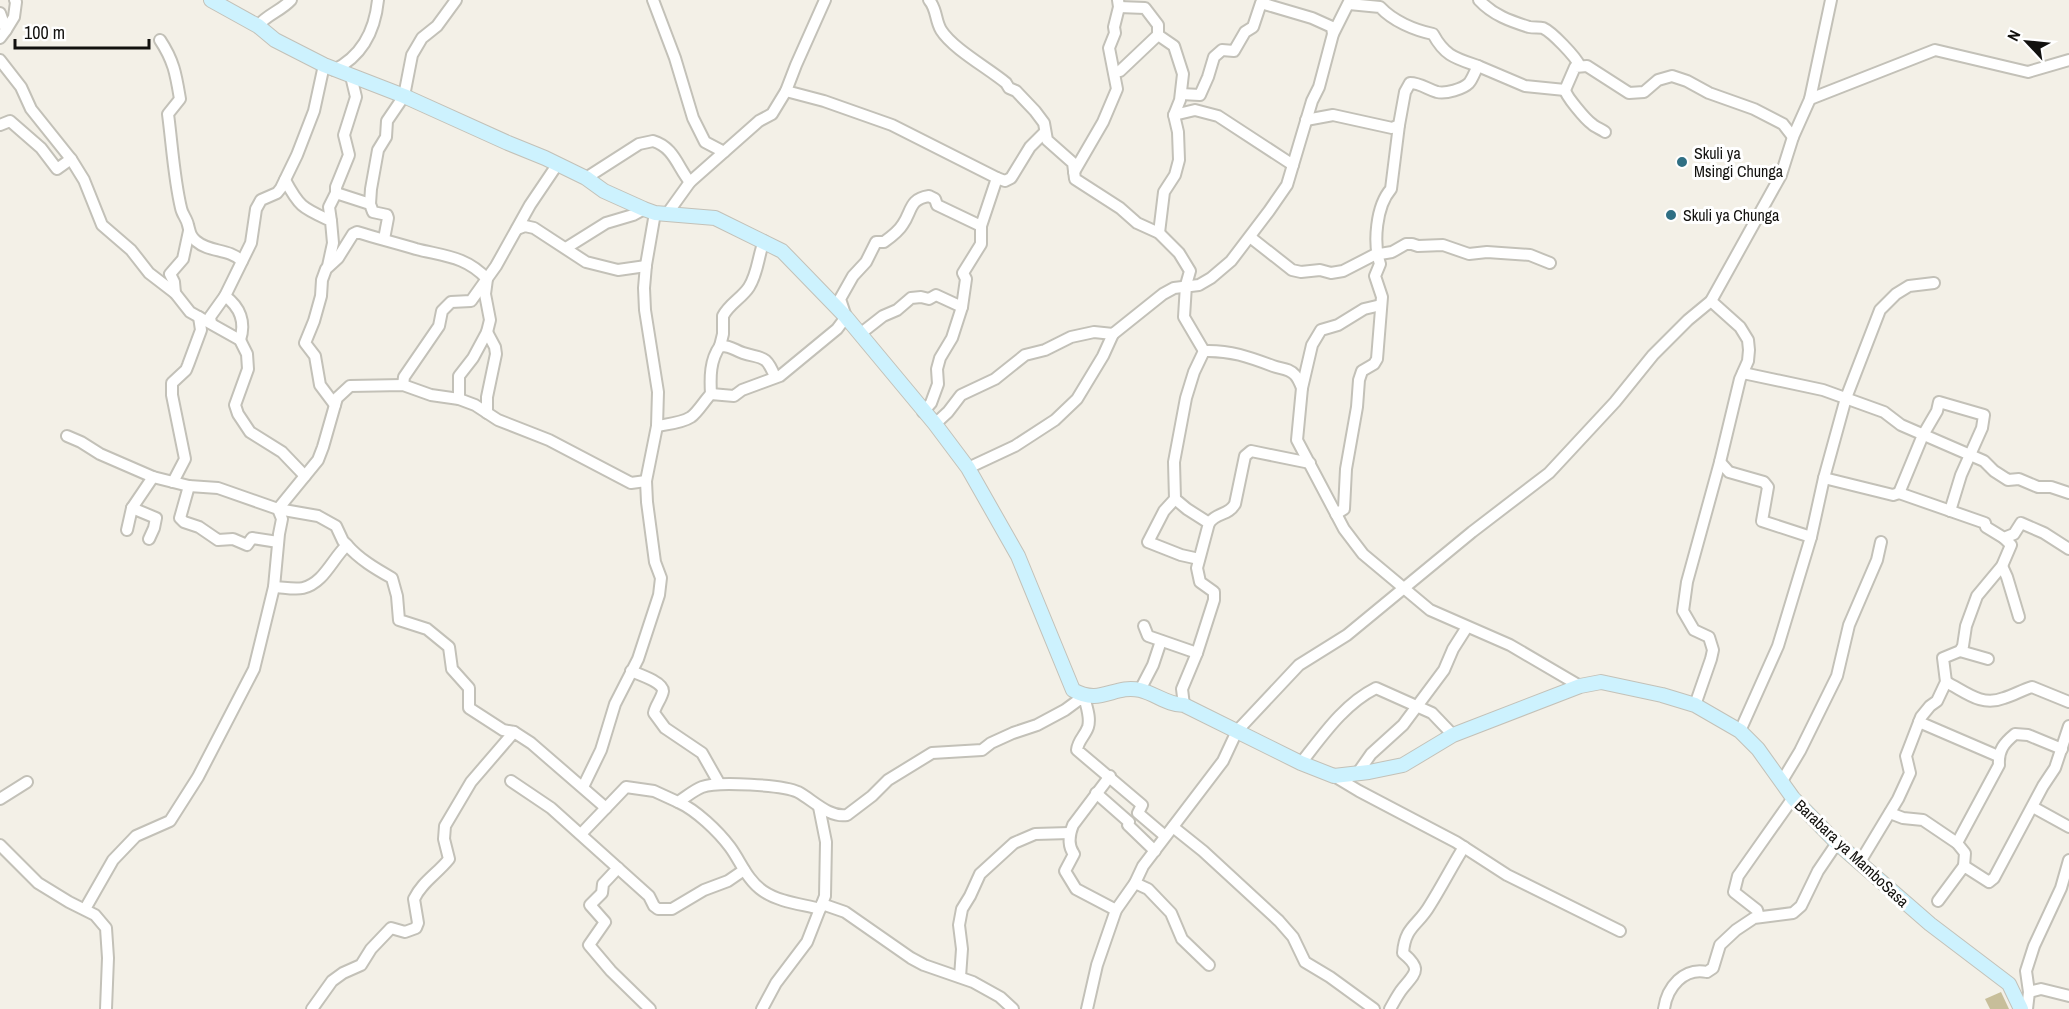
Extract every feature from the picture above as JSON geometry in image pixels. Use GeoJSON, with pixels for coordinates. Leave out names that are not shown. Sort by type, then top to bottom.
{"type":"FeatureCollection","features":[{"type":"Feature","properties":{"kind":"street"},"geometry":{"type":"LineString","coordinates":[[3,34],[14,16],[15,0]]}},
{"type":"Feature","properties":{"kind":"street"},"geometry":{"type":"LineString","coordinates":[[211,0],[230,4],[275,40],[329,67],[404,96],[545,158],[586,178],[603,191],[656,212]]}},
{"type":"Feature","properties":{"kind":"street"},"geometry":{"type":"LineString","coordinates":[[258,26],[263,19],[291,0]]}},
{"type":"Feature","properties":{"kind":"street"},"geometry":{"type":"LineString","coordinates":[[329,67],[347,64],[361,50],[368,38],[378,0]]}},
{"type":"Feature","properties":{"kind":"street"},"geometry":{"type":"LineString","coordinates":[[384,239],[387,215],[373,212],[370,204],[378,150],[386,136],[387,121],[404,96],[412,55],[422,38],[437,26],[456,0]]}},
{"type":"Feature","properties":{"kind":"street"},"geometry":{"type":"LineString","coordinates":[[653,0],[675,58],[693,118],[705,142],[724,152]]}},
{"type":"Feature","properties":{"kind":"street"},"geometry":{"type":"LineString","coordinates":[[583,787],[601,750],[615,704],[638,659],[661,578],[654,551],[646,481],[657,426],[658,392],[645,310],[646,266],[656,212],[759,122],[772,114],[786,91],[825,0]]}},
{"type":"Feature","properties":{"kind":"street"},"geometry":{"type":"LineString","coordinates":[[929,0],[935,6],[941,30],[952,42],[1022,97],[1044,123],[1047,140],[1073,163],[1075,179],[1120,208],[1137,222],[1159,233],[1179,254],[1190,271],[1186,285],[1184,317],[1204,351]]}},
{"type":"Feature","properties":{"kind":"street"},"geometry":{"type":"LineString","coordinates":[[1479,0],[1487,9],[1505,20],[1534,28],[1545,28],[1574,55],[1580,66]]}},
{"type":"Feature","properties":{"kind":"street"},"geometry":{"type":"LineString","coordinates":[[1087,1009],[1097,965],[1116,910],[1135,883],[1143,866],[1223,761],[1237,731],[1299,665],[1347,635],[1472,532],[1549,473],[1615,402],[1653,355],[1711,301],[1781,175],[1792,137],[1810,99],[1831,0]]}},
{"type":"Feature","properties":{"kind":"street"},"geometry":{"type":"LineString","coordinates":[[968,468],[1015,446],[1055,420],[1077,399],[1103,356],[1113,334],[1163,294],[1186,285],[1199,285],[1231,261],[1287,185],[1312,101],[1319,87],[1333,34],[1349,2],[1380,7],[1387,14],[1411,27],[1433,34],[1440,47],[1453,58],[1525,86],[1564,90]]}},
{"type":"Feature","properties":{"kind":"street"},"geometry":{"type":"LineString","coordinates":[[1074,172],[1117,89],[1109,48],[1115,33],[1118,3],[1146,4],[1158,25],[1158,35],[1120,71],[1114,72]]}},
{"type":"Feature","properties":{"kind":"street"},"geometry":{"type":"LineString","coordinates":[[1181,94],[1200,95],[1214,57],[1222,50],[1234,51],[1245,32],[1254,27],[1262,3],[1312,18],[1332,27],[1333,34]]}},
{"type":"Feature","properties":{"kind":"street"},"geometry":{"type":"LineString","coordinates":[[0,14],[3,34]]}},
{"type":"Feature","properties":{"kind":"street"},"geometry":{"type":"LineString","coordinates":[[1158,35],[1174,46],[1183,74],[1181,94],[1174,115],[1178,132],[1179,160],[1174,175],[1164,192],[1159,233]]}},
{"type":"Feature","properties":{"kind":"street"},"geometry":{"type":"LineString","coordinates":[[160,40],[171,57],[176,71],[180,99],[168,114],[181,210],[189,226],[183,259],[170,274],[174,282],[175,293]]}},
{"type":"Feature","properties":{"kind":"street"},"geometry":{"type":"LineString","coordinates":[[1810,99],[1935,50],[2028,72],[2069,60]]}},
{"type":"Feature","properties":{"kind":"street"},"geometry":{"type":"LineString","coordinates":[[0,60],[21,87],[31,109],[71,159],[84,180],[102,225],[131,250],[149,273],[175,293],[190,312],[240,340],[247,354],[248,369],[235,405],[238,414],[250,432],[282,452],[305,476]]}},
{"type":"Feature","properties":{"kind":"street"},"geometry":{"type":"LineString","coordinates":[[1336,514],[1344,509],[1346,469],[1358,407],[1359,380],[1362,371],[1374,364],[1377,358],[1381,306],[1380,289],[1375,276],[1380,264],[1377,255],[1381,205],[1390,189],[1405,92],[1410,83],[1418,83],[1446,93],[1464,87],[1470,82],[1478,66]]}},
{"type":"Feature","properties":{"kind":"street"},"geometry":{"type":"LineString","coordinates":[[1605,132],[1588,120],[1578,106],[1566,96],[1564,90],[1575,68],[1587,66],[1629,93],[1644,92],[1658,80],[1672,76],[1709,93],[1754,109],[1784,124],[1792,137]]}},
{"type":"Feature","properties":{"kind":"street"},"geometry":{"type":"LineString","coordinates":[[211,323],[210,316],[225,296],[251,243],[256,209],[261,200],[277,193],[285,180],[306,133],[329,67]]}},
{"type":"Feature","properties":{"kind":"street"},"geometry":{"type":"LineString","coordinates":[[335,405],[320,385],[315,356],[305,343],[321,296],[322,280],[333,243],[329,207],[349,155],[344,135],[356,97],[351,76]]}},
{"type":"Feature","properties":{"kind":"street"},"geometry":{"type":"LineString","coordinates":[[786,91],[824,100],[892,125],[1005,181],[1011,178],[1030,147],[1044,133]]}},
{"type":"Feature","properties":{"kind":"street"},"geometry":{"type":"LineString","coordinates":[[1174,115],[1195,110],[1218,116],[1293,165]]}},
{"type":"Feature","properties":{"kind":"street"},"geometry":{"type":"LineString","coordinates":[[1306,120],[1333,115],[1392,128],[1399,125]]}},
{"type":"Feature","properties":{"kind":"street"},"geometry":{"type":"LineString","coordinates":[[0,125],[10,121],[41,148],[57,169],[71,159]]}},
{"type":"Feature","properties":{"kind":"street"},"geometry":{"type":"LineString","coordinates":[[586,178],[639,144],[653,141],[668,151],[682,167],[690,182]]}},
{"type":"Feature","properties":{"kind":"street"},"geometry":{"type":"LineString","coordinates":[[403,385],[404,377],[439,326],[442,311],[451,302],[471,301],[557,165]]}},
{"type":"Feature","properties":{"kind":"street"},"geometry":{"type":"LineString","coordinates":[[923,412],[931,403],[938,384],[937,369],[940,358],[952,338],[962,307],[966,279],[963,273],[981,244],[981,226],[997,177]]}},
{"type":"Feature","properties":{"kind":"street"},"geometry":{"type":"LineString","coordinates":[[285,180],[304,209],[315,216],[331,220]]}},
{"type":"Feature","properties":{"kind":"street"},"geometry":{"type":"LineString","coordinates":[[336,193],[370,204]]}},
{"type":"Feature","properties":{"kind":"street"},"geometry":{"type":"LineString","coordinates":[[846,317],[840,299],[843,291],[866,262],[876,242],[884,242],[904,223],[910,206],[915,200],[928,196],[935,199],[937,205],[981,226]]}},
{"type":"Feature","properties":{"kind":"street"},"geometry":{"type":"LineString","coordinates":[[566,248],[606,223],[656,212],[715,218],[782,251],[846,317],[935,424],[968,468],[1021,563],[1073,690],[1084,696],[1140,690],[1176,705],[1184,705],[1301,763],[1334,776],[1464,847],[1507,875],[1620,931]]}},
{"type":"Feature","properties":{"kind":"street"},"geometry":{"type":"LineString","coordinates":[[517,229],[525,226],[534,228],[586,262],[618,270],[646,266]]}},
{"type":"Feature","properties":{"kind":"street"},"geometry":{"type":"LineString","coordinates":[[189,231],[193,239],[201,245],[234,253],[242,261]]}},
{"type":"Feature","properties":{"kind":"street"},"geometry":{"type":"LineString","coordinates":[[328,266],[338,258],[353,234],[357,232],[416,249],[449,255],[482,273],[487,279],[485,294],[490,320],[487,332],[473,358],[459,376],[459,399]]}},
{"type":"Feature","properties":{"kind":"street"},"geometry":{"type":"LineString","coordinates":[[1250,237],[1292,270],[1301,272],[1343,271],[1377,255],[1392,252],[1406,244],[1418,246],[1435,244],[1469,254],[1500,253],[1536,256],[1550,263]]}},
{"type":"Feature","properties":{"kind":"street"},"geometry":{"type":"LineString","coordinates":[[657,426],[677,423],[693,416],[702,402],[711,394],[712,364],[723,334],[723,316],[747,290],[756,275],[757,258],[764,241]]}},
{"type":"Feature","properties":{"kind":"street"},"geometry":{"type":"LineString","coordinates":[[1740,731],[1778,646],[1811,537],[1846,398],[1880,310],[1896,294],[1909,286],[1934,283]]}},
{"type":"Feature","properties":{"kind":"street"},"geometry":{"type":"LineString","coordinates":[[860,334],[911,298],[929,299],[936,295],[962,307]]}},
{"type":"Feature","properties":{"kind":"street"},"geometry":{"type":"LineString","coordinates":[[225,296],[236,305],[243,330],[240,340]]}},
{"type":"Feature","properties":{"kind":"street"},"geometry":{"type":"LineString","coordinates":[[1695,705],[1713,650],[1709,637],[1694,630],[1683,611],[1687,582],[1749,356],[1748,340],[1730,316],[1711,301]]}},
{"type":"Feature","properties":{"kind":"street"},"geometry":{"type":"LineString","coordinates":[[1381,306],[1364,309],[1338,324],[1321,330],[1312,345],[1302,388],[1297,440],[1344,529],[1363,554],[1430,610],[1510,645],[1580,686]]}},
{"type":"Feature","properties":{"kind":"street"},"geometry":{"type":"LineString","coordinates":[[173,482],[185,459],[172,395],[172,383],[186,370],[201,330],[199,317]]}},
{"type":"Feature","properties":{"kind":"street"},"geometry":{"type":"LineString","coordinates":[[711,394],[734,396],[742,390],[776,377],[837,329],[846,317]]}},
{"type":"Feature","properties":{"kind":"street"},"geometry":{"type":"LineString","coordinates":[[487,332],[496,354],[487,397],[487,413]]}},
{"type":"Feature","properties":{"kind":"street"},"geometry":{"type":"LineString","coordinates":[[935,424],[961,395],[995,379],[1024,355],[1045,350],[1071,337],[1094,332],[1113,334]]}},
{"type":"Feature","properties":{"kind":"street"},"geometry":{"type":"LineString","coordinates":[[720,346],[756,354],[763,358],[776,377]]}},
{"type":"Feature","properties":{"kind":"street"},"geometry":{"type":"LineString","coordinates":[[1204,351],[1220,350],[1241,354],[1277,368],[1288,369],[1297,376],[1302,388]]}},
{"type":"Feature","properties":{"kind":"street"},"geometry":{"type":"LineString","coordinates":[[1199,559],[1172,552],[1149,542],[1164,511],[1175,499],[1174,462],[1186,398],[1204,351]]}},
{"type":"Feature","properties":{"kind":"street"},"geometry":{"type":"LineString","coordinates":[[1743,373],[1823,390],[1846,398],[1884,412],[1901,425],[1984,461],[2008,480],[2019,479],[2038,487],[2051,487],[2069,493]]}},
{"type":"Feature","properties":{"kind":"street"},"geometry":{"type":"LineString","coordinates":[[278,509],[318,459],[335,405],[341,392],[350,386],[403,385],[431,395],[459,399],[475,405],[498,420],[549,440],[631,483],[646,481]]}},
{"type":"Feature","properties":{"kind":"street"},"geometry":{"type":"LineString","coordinates":[[1899,493],[1939,402],[1984,415],[1982,428],[1970,454],[1950,511]]}},
{"type":"Feature","properties":{"kind":"street"},"geometry":{"type":"LineString","coordinates":[[67,436],[100,454],[153,477],[189,486],[218,488],[278,509],[318,516],[336,526],[343,541],[353,552],[392,578],[397,596],[399,620],[427,629],[449,647],[452,669],[470,688],[469,708],[503,730],[514,732],[531,743],[606,808]]}},
{"type":"Feature","properties":{"kind":"street"},"geometry":{"type":"LineString","coordinates":[[1184,705],[1182,689],[1197,653],[1214,600],[1214,592],[1200,582],[1197,568],[1209,523],[1214,516],[1231,510],[1235,504],[1245,456],[1251,451],[1310,463]]}},
{"type":"Feature","properties":{"kind":"street"},"geometry":{"type":"LineString","coordinates":[[1720,462],[1729,472],[1764,482],[1768,487],[1761,516],[1762,521],[1811,537]]}},
{"type":"Feature","properties":{"kind":"street"},"geometry":{"type":"LineString","coordinates":[[127,530],[132,508],[153,477]]}},
{"type":"Feature","properties":{"kind":"street"},"geometry":{"type":"LineString","coordinates":[[1824,478],[1893,495],[1899,493],[1985,523],[1986,527],[2004,538],[2011,546],[2002,566],[1977,596],[1960,651]]}},
{"type":"Feature","properties":{"kind":"street"},"geometry":{"type":"LineString","coordinates":[[189,486],[180,518],[184,522],[218,540],[233,539],[247,545],[252,538],[278,542]]}},
{"type":"Feature","properties":{"kind":"street"},"geometry":{"type":"LineString","coordinates":[[1175,499],[1209,523]]}},
{"type":"Feature","properties":{"kind":"street"},"geometry":{"type":"LineString","coordinates":[[132,508],[156,518],[149,539]]}},
{"type":"Feature","properties":{"kind":"street"},"geometry":{"type":"LineString","coordinates":[[85,909],[113,860],[136,836],[170,821],[198,777],[254,669],[274,587],[282,519],[278,509]]}},
{"type":"Feature","properties":{"kind":"street"},"geometry":{"type":"LineString","coordinates":[[2004,538],[2014,534],[2021,523],[2044,533],[2069,549]]}},
{"type":"Feature","properties":{"kind":"street"},"geometry":{"type":"LineString","coordinates":[[1782,781],[1800,751],[1837,675],[1849,625],[1878,560],[1881,542]]}},
{"type":"Feature","properties":{"kind":"street"},"geometry":{"type":"LineString","coordinates":[[274,587],[303,588],[325,574],[347,545]]}},
{"type":"Feature","properties":{"kind":"street"},"geometry":{"type":"LineString","coordinates":[[2002,566],[2019,617]]}},
{"type":"Feature","properties":{"kind":"street"},"geometry":{"type":"LineString","coordinates":[[1144,626],[1148,636],[1197,653]]}},
{"type":"Feature","properties":{"kind":"street"},"geometry":{"type":"LineString","coordinates":[[1357,774],[1371,754],[1403,725],[1444,670],[1453,649],[1467,627]]}},
{"type":"Feature","properties":{"kind":"street"},"geometry":{"type":"LineString","coordinates":[[1140,690],[1153,665],[1161,641]]}},
{"type":"Feature","properties":{"kind":"street"},"geometry":{"type":"LineString","coordinates":[[1860,862],[1890,813],[1910,773],[1906,756],[1919,722],[1930,705],[1937,701],[1946,682],[1943,658],[1960,651],[1988,659]]}},
{"type":"Feature","properties":{"kind":"street"},"geometry":{"type":"LineString","coordinates":[[631,671],[662,687],[663,692],[654,713],[665,728],[702,753],[719,783]]}},
{"type":"Feature","properties":{"kind":"street","name":"Barabara ya MamboSasa"},"geometry":{"type":"LineString","coordinates":[[1334,776],[1402,765],[1453,735],[1580,686],[1601,682],[1695,705],[1740,731],[1758,749],[1793,798],[1837,843],[1930,924],[2009,984],[2021,1009]]}},
{"type":"Feature","properties":{"kind":"street"},"geometry":{"type":"LineString","coordinates":[[1946,682],[1978,700],[1988,702],[2003,699],[2031,687],[2069,702]]}},
{"type":"Feature","properties":{"kind":"street"},"geometry":{"type":"LineString","coordinates":[[1301,763],[1336,718],[1365,693],[1376,687],[1432,713],[1453,735]]}},
{"type":"Feature","properties":{"kind":"street"},"geometry":{"type":"LineString","coordinates":[[1084,696],[1089,719],[1087,730],[1081,737],[1077,750],[1142,805],[1138,813],[1165,837]]}},
{"type":"Feature","properties":{"kind":"street"},"geometry":{"type":"LineString","coordinates":[[678,801],[701,787],[719,783],[741,783],[796,791],[819,807],[843,816],[847,815],[888,780],[932,753],[982,750],[991,743],[1056,715],[1084,696]]}},
{"type":"Feature","properties":{"kind":"street"},"geometry":{"type":"LineString","coordinates":[[1919,722],[1998,756]]}},
{"type":"Feature","properties":{"kind":"street"},"geometry":{"type":"LineString","coordinates":[[1964,866],[1989,882],[1994,878],[2055,768],[2069,726]]}},
{"type":"Feature","properties":{"kind":"street"},"geometry":{"type":"LineString","coordinates":[[312,1009],[332,981],[361,965],[371,949],[391,928],[405,932],[416,928],[418,922],[414,899],[426,880],[438,873],[449,859],[444,839],[445,826],[471,782],[514,732]]}},
{"type":"Feature","properties":{"kind":"street"},"geometry":{"type":"LineString","coordinates":[[1958,843],[1999,765],[1998,756],[2003,745],[2015,734],[2028,735],[2062,749]]}},
{"type":"Feature","properties":{"kind":"street"},"geometry":{"type":"LineString","coordinates":[[1110,776],[1073,825],[1070,833],[1070,849],[1074,854],[1065,871],[1076,890],[1116,910]]}},
{"type":"Feature","properties":{"kind":"street"},"geometry":{"type":"LineString","coordinates":[[511,781],[551,808],[649,896],[654,906],[664,910],[672,909],[728,881],[744,870]]}},
{"type":"Feature","properties":{"kind":"street"},"geometry":{"type":"LineString","coordinates":[[0,799],[27,782]]}},
{"type":"Feature","properties":{"kind":"street"},"geometry":{"type":"LineString","coordinates":[[581,834],[626,787],[654,791],[688,806],[706,821],[730,847],[751,880],[776,898],[845,912],[911,958],[924,965],[960,977],[1000,997],[1013,1009]]}},
{"type":"Feature","properties":{"kind":"street"},"geometry":{"type":"LineString","coordinates":[[1096,793],[1129,822],[1128,825],[1155,851]]}},
{"type":"Feature","properties":{"kind":"street"},"geometry":{"type":"LineString","coordinates":[[1759,917],[1757,910],[1734,892],[1738,876],[1793,798]]}},
{"type":"Feature","properties":{"kind":"street"},"geometry":{"type":"LineString","coordinates":[[762,1009],[776,983],[807,942],[825,896],[826,842],[819,807]]}},
{"type":"Feature","properties":{"kind":"street"},"geometry":{"type":"LineString","coordinates":[[2033,807],[2069,827]]}},
{"type":"Feature","properties":{"kind":"street"},"geometry":{"type":"LineString","coordinates":[[1890,813],[1903,818],[1923,820],[1958,843],[1965,852],[1964,866],[1938,901]]}},
{"type":"Feature","properties":{"kind":"street"},"geometry":{"type":"LineString","coordinates":[[1173,827],[1203,851],[1279,921],[1293,937],[1305,962],[1374,1009]]}},
{"type":"Feature","properties":{"kind":"street"},"geometry":{"type":"LineString","coordinates":[[960,977],[962,949],[959,925],[962,909],[980,874],[1014,843],[1035,834],[1070,833]]}},
{"type":"Feature","properties":{"kind":"street"},"geometry":{"type":"LineString","coordinates":[[1664,1009],[1666,998],[1681,977],[1696,970],[1707,972],[1713,968],[1720,945],[1736,930],[1754,918],[1793,913],[1801,906],[1818,871],[1837,843]]}},
{"type":"Feature","properties":{"kind":"street"},"geometry":{"type":"LineString","coordinates":[[0,846],[38,883],[95,915],[106,928],[108,958],[106,1009]]}},
{"type":"Feature","properties":{"kind":"street"},"geometry":{"type":"LineString","coordinates":[[1390,1009],[1404,986],[1414,976],[1416,967],[1404,953],[1404,940],[1429,907],[1464,847]]}},
{"type":"Feature","properties":{"kind":"street"},"geometry":{"type":"LineString","coordinates":[[2028,1009],[2030,992],[2026,971],[2034,946],[2066,879],[2069,860]]}},
{"type":"Feature","properties":{"kind":"street"},"geometry":{"type":"LineString","coordinates":[[618,867],[603,884],[602,893],[590,905],[605,922],[589,945],[611,971],[650,1009]]}},
{"type":"Feature","properties":{"kind":"street"},"geometry":{"type":"LineString","coordinates":[[1135,883],[1148,889],[1171,913],[1182,939],[1209,965]]}},
{"type":"Feature","properties":{"kind":"street"},"geometry":{"type":"LineString","coordinates":[[2030,992],[2041,989],[2069,996]]}},
{"type":"Feature","properties":{"kind":"shaded area"},"geometry":{"type":"Polygon","coordinates":[[[2001,992],[2009,1009],[1990,1009],[1985,999],[2001,992]]]}},
{"type":"Feature","properties":{"kind":"place","name":"Skuli ya Msingi Chunga"},"geometry":{"type":"Point","coordinates":[1682,162]}},
{"type":"Feature","properties":{"kind":"place","name":"Skuli ya Chunga"},"geometry":{"type":"Point","coordinates":[1671,215]}}]}
